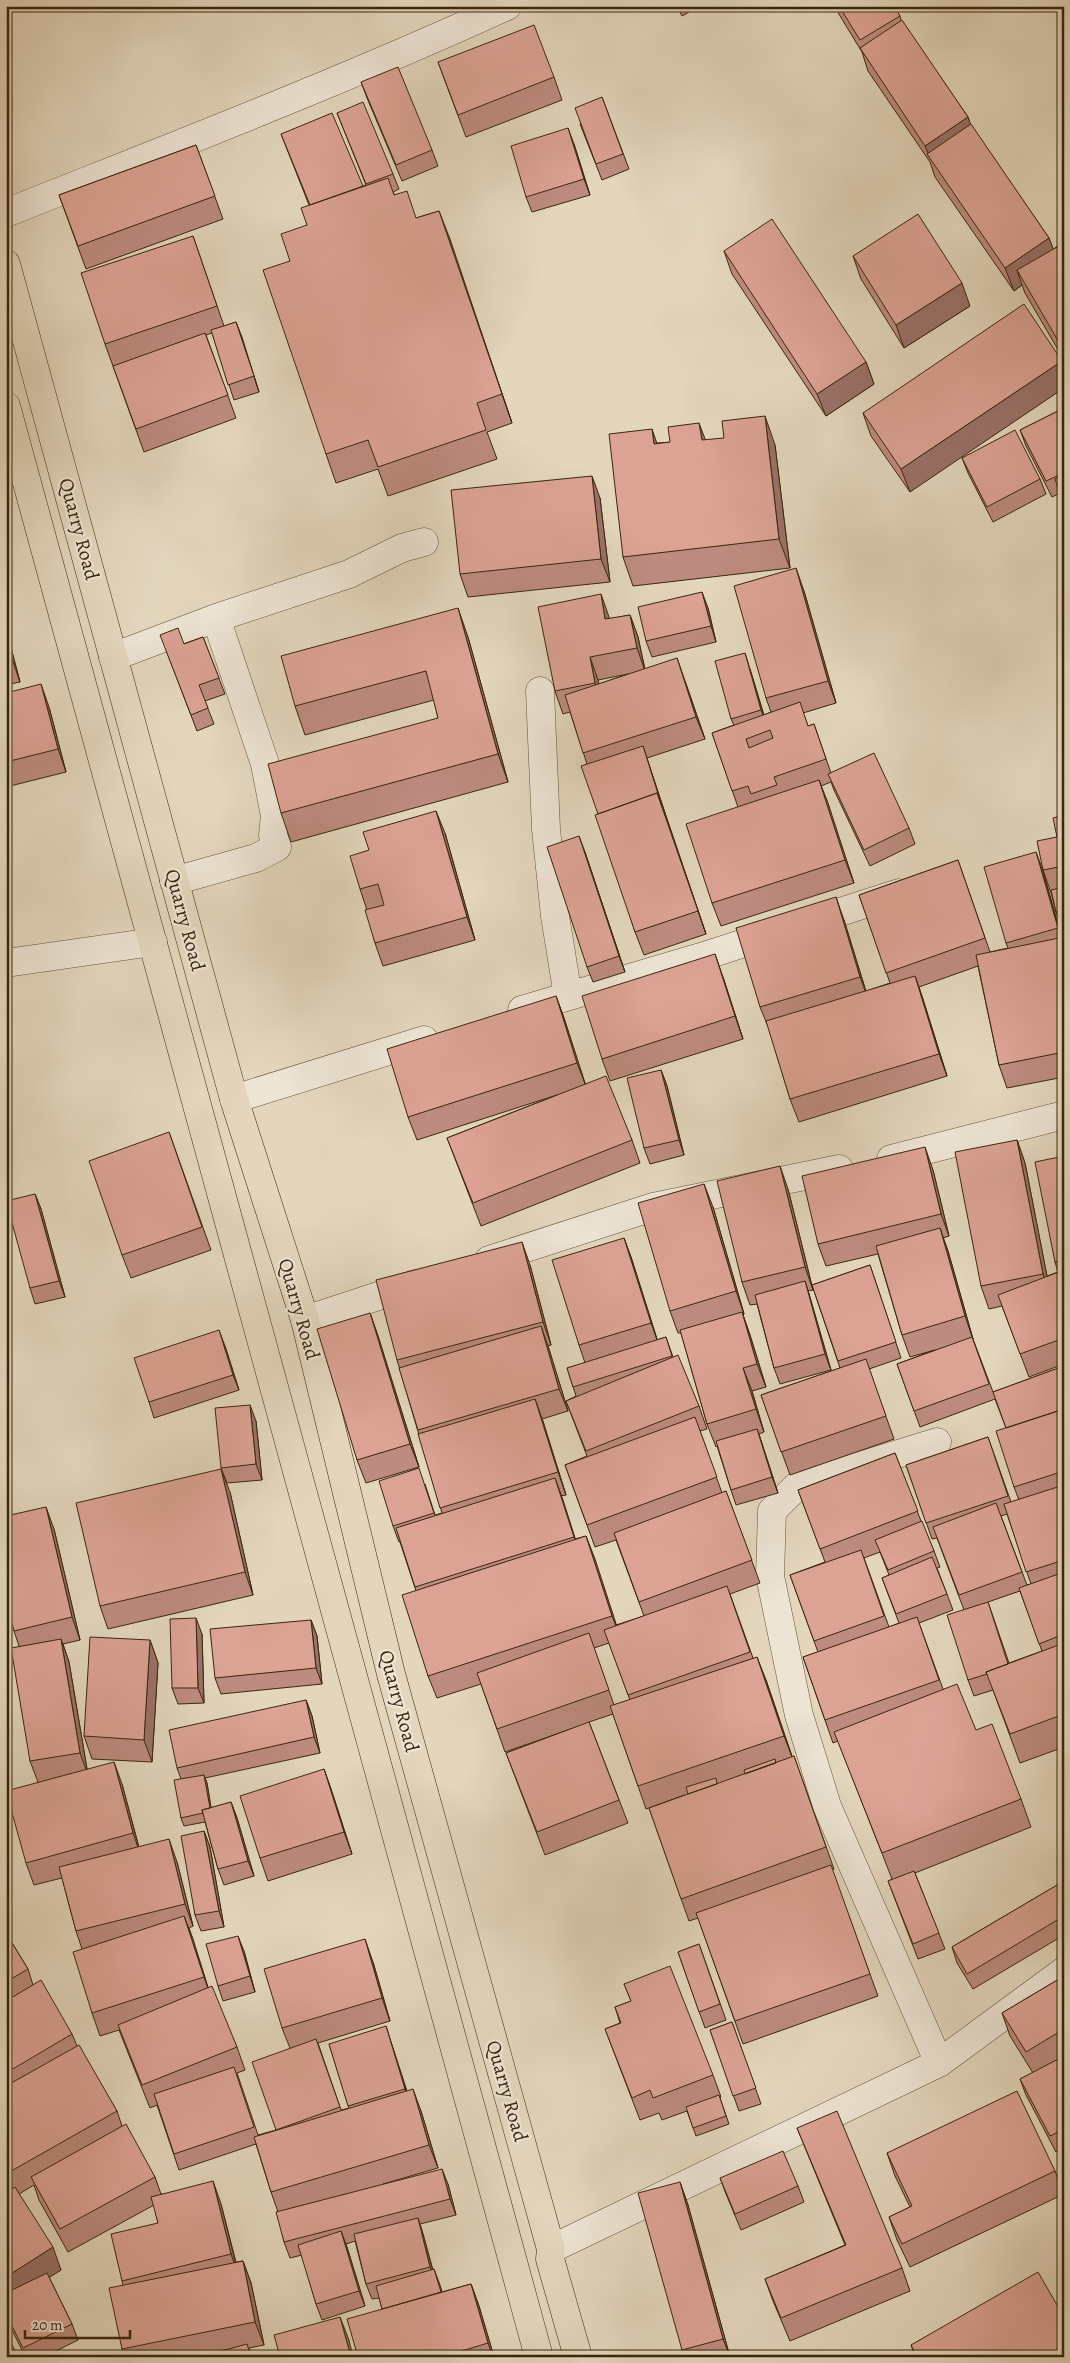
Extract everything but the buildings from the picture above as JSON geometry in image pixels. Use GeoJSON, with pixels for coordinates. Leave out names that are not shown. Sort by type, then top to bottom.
{"type":"FeatureCollection","features":[{"type":"Feature","properties":{"kind":"main road","name":"Quarry Road"},"geometry":{"type":"LineString","coordinates":[[6,264],[234,1099],[305,1320],[391,1674],[551,2249],[550,2259],[578,2357]]}},
{"type":"Feature","properties":{"kind":"main road","name":"Quarry Road"},"geometry":{"type":"LineString","coordinates":[[6,406],[539,2357]]}},
{"type":"Feature","properties":{"kind":"street"},"geometry":{"type":"LineString","coordinates":[[6,213],[310,93],[507,6]]}},
{"type":"Feature","properties":{"kind":"street"},"geometry":{"type":"LineString","coordinates":[[113,657],[216,618],[349,574],[402,548],[424,542]]}},
{"type":"Feature","properties":{"kind":"street"},"geometry":{"type":"LineString","coordinates":[[174,880],[256,858],[278,847],[273,835],[275,816],[265,764],[216,618]]}},
{"type":"Feature","properties":{"kind":"street"},"geometry":{"type":"LineString","coordinates":[[540,691],[546,829],[555,916],[568,996]]}},
{"type":"Feature","properties":{"kind":"street"},"geometry":{"type":"LineString","coordinates":[[501,1017],[719,952],[919,886]]}},
{"type":"Feature","properties":{"kind":"street"},"geometry":{"type":"LineString","coordinates":[[6,963],[152,942]]}},
{"type":"Feature","properties":{"kind":"street"},"geometry":{"type":"LineString","coordinates":[[234,1099],[444,1034]]}},
{"type":"Feature","properties":{"kind":"street"},"geometry":{"type":"LineString","coordinates":[[464,1268],[652,1207],[916,1154],[1064,1115]]}},
{"type":"Feature","properties":{"kind":"street"},"geometry":{"type":"LineString","coordinates":[[305,1320],[436,1277]]}},
{"type":"Feature","properties":{"kind":"street"},"geometry":{"type":"LineString","coordinates":[[937,1442],[798,1485],[772,1511],[770,1576],[799,1715],[826,1806],[939,2063]]}},
{"type":"Feature","properties":{"kind":"street"},"geometry":{"type":"LineString","coordinates":[[551,2249],[939,2063],[1064,1971]]}}]}
